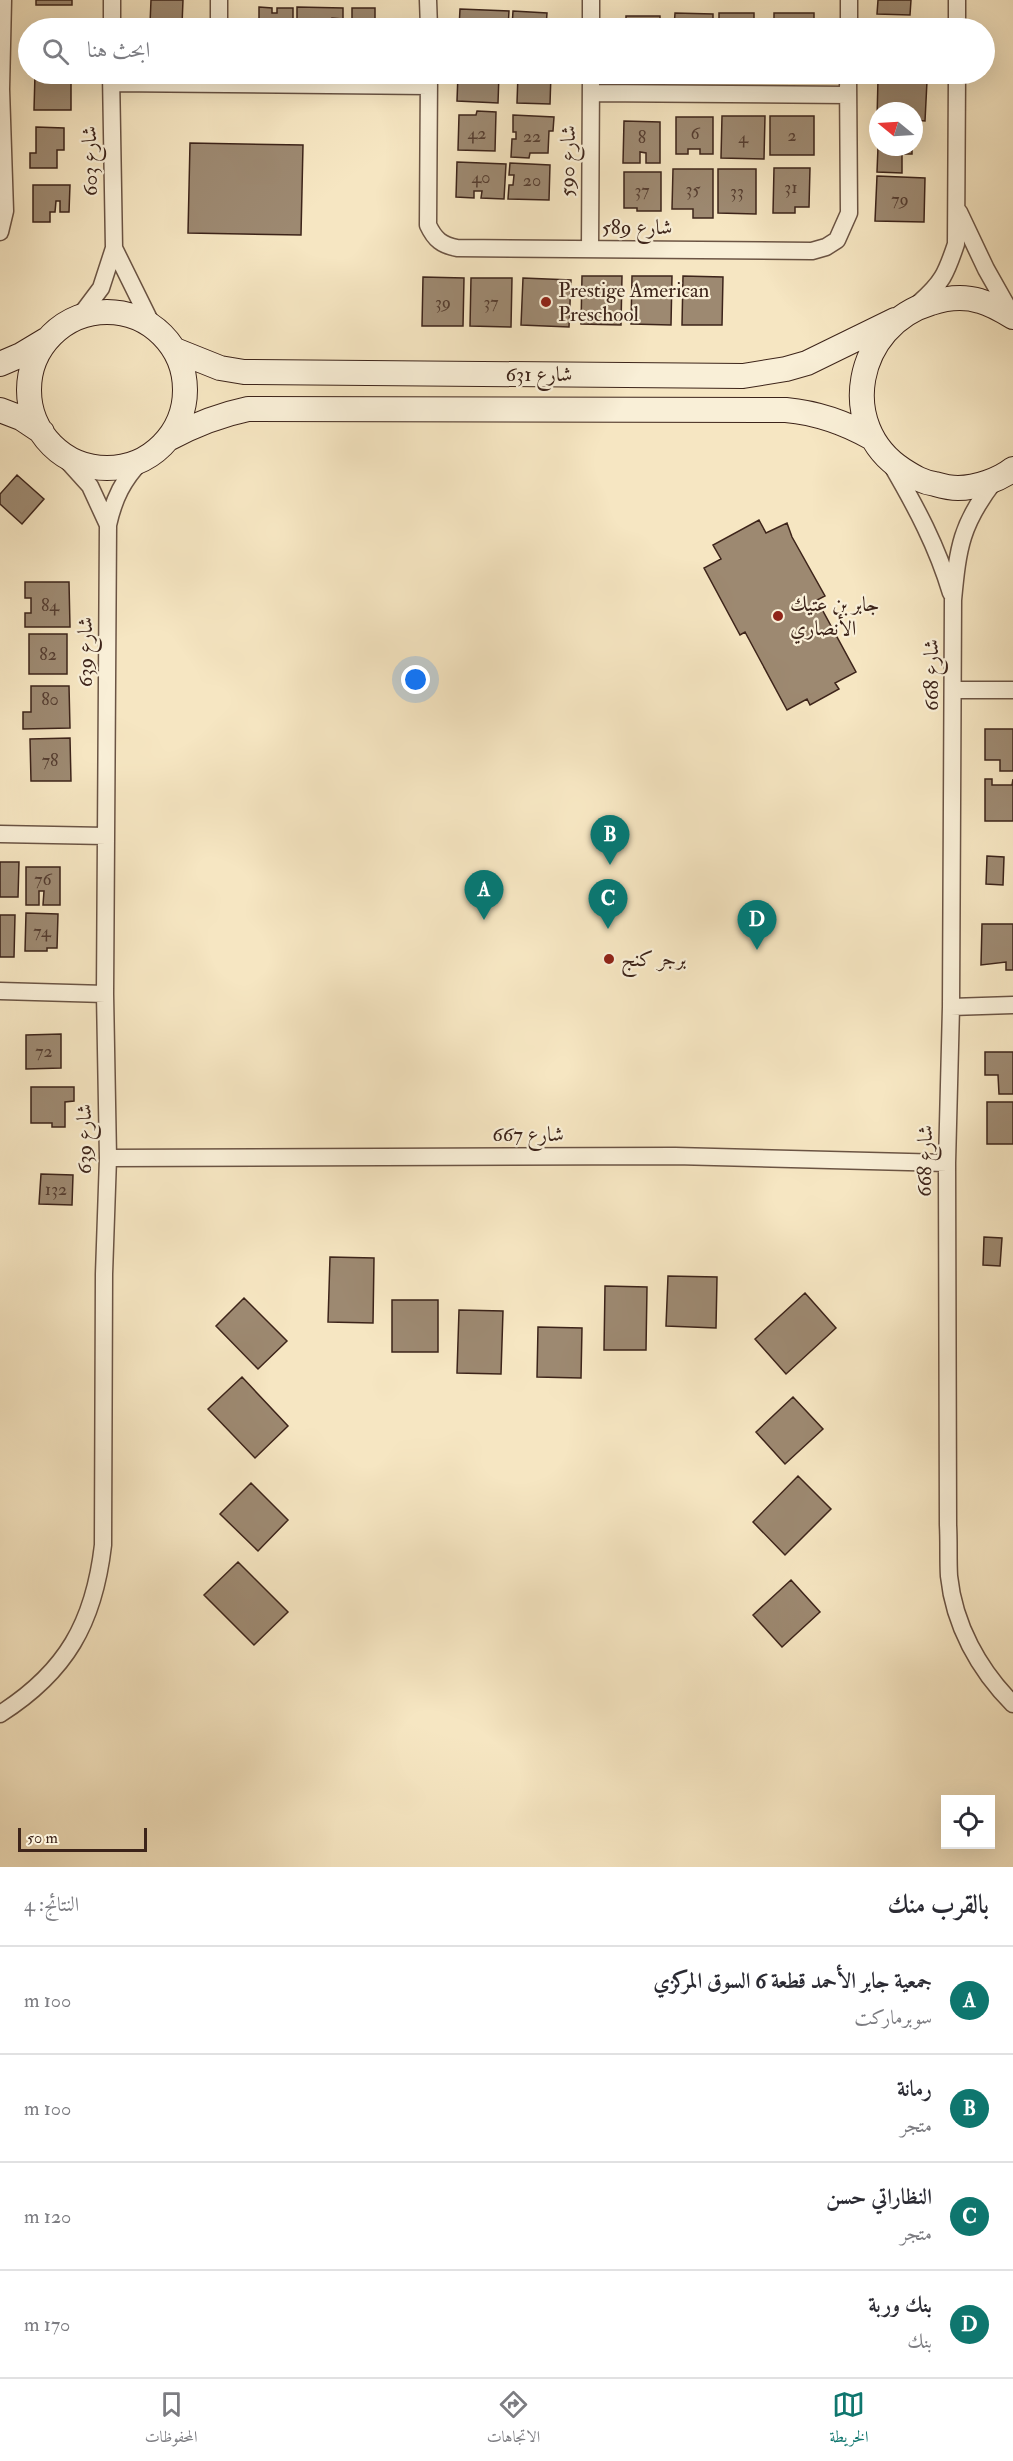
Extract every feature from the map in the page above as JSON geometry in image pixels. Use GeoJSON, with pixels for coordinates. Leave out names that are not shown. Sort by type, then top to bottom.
{"type":"FeatureCollection","features":[{"type":"Feature","properties":{"kind":"main road","name":"شارع 631"},"geometry":{"type":"LineString","coordinates":[[175,350],[197,361],[244,372],[743,376],[807,363],[904,314],[946,298],[980,301],[1012,316]]}},
{"type":"Feature","properties":{"kind":"main road"},"geometry":{"type":"LineString","coordinates":[[0,364],[46,340],[62,326],[80,316],[105,311],[141,319],[165,336],[175,350],[181,365],[185,396],[182,411],[168,439],[142,460],[115,468],[81,464],[62,455],[42,432],[33,415],[30,386],[36,357],[46,340]]}},
{"type":"Feature","properties":{"kind":"main road"},"geometry":{"type":"LineString","coordinates":[[904,314],[874,345],[863,375],[862,407],[872,438],[889,461],[921,482],[958,488],[1004,474]]}},
{"type":"Feature","properties":{"kind":"main road","name":"شارع 631"},"geometry":{"type":"LineString","coordinates":[[168,439],[221,414],[248,409],[786,410],[827,416],[848,424],[872,438]]}},
{"type":"Feature","properties":{"kind":"main road"},"geometry":{"type":"LineString","coordinates":[[0,410],[21,418],[42,432]]}},
{"type":"Feature","properties":{"kind":"street"},"geometry":{"type":"LineString","coordinates":[[0,232],[5,211],[1,89],[3,0]]}},
{"type":"Feature","properties":{"kind":"street"},"geometry":{"type":"LineString","coordinates":[[112,0],[112,18]]}},
{"type":"Feature","properties":{"kind":"street"},"geometry":{"type":"LineString","coordinates":[[219,0],[219,18]]}},
{"type":"Feature","properties":{"kind":"street"},"geometry":{"type":"LineString","coordinates":[[428,0],[429,18]]}},
{"type":"Feature","properties":{"kind":"street"},"geometry":{"type":"LineString","coordinates":[[591,0],[591,18]]}},
{"type":"Feature","properties":{"kind":"street"},"geometry":{"type":"LineString","coordinates":[[849,0],[849,18]]}},
{"type":"Feature","properties":{"kind":"street"},"geometry":{"type":"LineString","coordinates":[[957,0],[957,18]]}},
{"type":"Feature","properties":{"kind":"street","name":"شارع 603"},"geometry":{"type":"LineString","coordinates":[[80,316],[101,288],[114,248],[111,84]]}},
{"type":"Feature","properties":{"kind":"street","name":"شارع 589"},"geometry":{"type":"LineString","coordinates":[[429,84],[428,225],[434,238],[444,246],[458,248],[812,251],[826,247],[837,240],[849,213],[848,84]]}},
{"type":"Feature","properties":{"kind":"street","name":"شارع 590"},"geometry":{"type":"LineString","coordinates":[[590,249],[591,84]]}},
{"type":"Feature","properties":{"kind":"street"},"geometry":{"type":"LineString","coordinates":[[904,314],[938,286],[948,269],[956,244],[957,84]]}},
{"type":"Feature","properties":{"kind":"street"},"geometry":{"type":"LineString","coordinates":[[591,93],[848,95]]}},
{"type":"Feature","properties":{"kind":"street"},"geometry":{"type":"LineString","coordinates":[[957,209],[1012,316]]}},
{"type":"Feature","properties":{"kind":"street","name":"شارع 603"},"geometry":{"type":"LineString","coordinates":[[114,248],[152,325]]}},
{"type":"Feature","properties":{"kind":"street","name":"شارع 639"},"geometry":{"type":"LineString","coordinates":[[62,455],[90,486],[108,525]]}},
{"type":"Feature","properties":{"kind":"street","name":"شارع 639"},"geometry":{"type":"LineString","coordinates":[[0,1714],[27,1697],[51,1674],[70,1649],[90,1612],[100,1576],[104,1519],[104,1286],[108,1158],[105,994],[108,525],[119,489],[142,460]]}},
{"type":"Feature","properties":{"kind":"street","name":"شارع 668"},"geometry":{"type":"LineString","coordinates":[[889,461],[940,556],[953,600]]}},
{"type":"Feature","properties":{"kind":"street","name":"شارع 668"},"geometry":{"type":"LineString","coordinates":[[1004,474],[979,501],[968,521],[958,551],[953,600],[951,1007],[947,1163],[950,1577],[958,1618],[971,1647],[994,1685],[1013,1704]]}},
{"type":"Feature","properties":{"kind":"street"},"geometry":{"type":"LineString","coordinates":[[954,690],[1013,690]]}},
{"type":"Feature","properties":{"kind":"street"},"geometry":{"type":"LineString","coordinates":[[0,834],[106,836]]}},
{"type":"Feature","properties":{"kind":"street"},"geometry":{"type":"LineString","coordinates":[[0,991],[105,994]]}},
{"type":"Feature","properties":{"kind":"street"},"geometry":{"type":"LineString","coordinates":[[951,1007],[1013,1005]]}},
{"type":"Feature","properties":{"kind":"street","name":"شارع 667"},"geometry":{"type":"LineString","coordinates":[[108,1158],[675,1156],[947,1163]]}},
{"type":"Feature","properties":{"kind":"building"},"geometry":{"type":"Polygon","coordinates":[[[36,0],[72,0],[72,5],[36,5],[36,0]]]}},
{"type":"Feature","properties":{"kind":"building"},"geometry":{"type":"Polygon","coordinates":[[[151,0],[183,0],[182,18],[150,18],[151,0]]]}},
{"type":"Feature","properties":{"kind":"building"},"geometry":{"type":"Polygon","coordinates":[[[878,0],[911,0],[910,15],[877,14],[878,0]]]}},
{"type":"Feature","properties":{"kind":"building"},"geometry":{"type":"Polygon","coordinates":[[[259,7],[272,8],[272,13],[277,13],[277,8],[293,8],[293,18],[259,18],[259,7]]]}},
{"type":"Feature","properties":{"kind":"building"},"geometry":{"type":"Polygon","coordinates":[[[297,7],[343,8],[343,18],[297,18],[297,7]]]}},
{"type":"Feature","properties":{"kind":"building"},"geometry":{"type":"Polygon","coordinates":[[[352,8],[375,8],[375,18],[352,18],[352,8]]]}},
{"type":"Feature","properties":{"kind":"building"},"geometry":{"type":"Polygon","coordinates":[[[460,9],[509,11],[509,18],[460,18],[460,9]]]}},
{"type":"Feature","properties":{"kind":"building"},"geometry":{"type":"Polygon","coordinates":[[[513,11],[547,13],[547,18],[513,18],[513,11]]]}},
{"type":"Feature","properties":{"kind":"building"},"geometry":{"type":"Polygon","coordinates":[[[675,13],[713,14],[713,18],[675,18],[675,13]]]}},
{"type":"Feature","properties":{"kind":"building"},"geometry":{"type":"Polygon","coordinates":[[[719,13],[754,13],[754,18],[719,18],[719,13]]]}},
{"type":"Feature","properties":{"kind":"building"},"geometry":{"type":"Polygon","coordinates":[[[774,13],[814,13],[814,18],[774,18],[774,13]]]}},
{"type":"Feature","properties":{"kind":"building"},"geometry":{"type":"Polygon","coordinates":[[[626,16],[660,16],[660,18],[626,18],[626,16]]]}},
{"type":"Feature","properties":{"kind":"building"},"geometry":{"type":"Polygon","coordinates":[[[35,84],[71,84],[71,110],[34,110],[35,84]]]}},
{"type":"Feature","properties":{"kind":"building"},"geometry":{"type":"Polygon","coordinates":[[[458,84],[499,84],[498,103],[457,101],[458,84]]]}},
{"type":"Feature","properties":{"kind":"building"},"geometry":{"type":"Polygon","coordinates":[[[518,84],[551,84],[550,104],[517,103],[518,84]]]}},
{"type":"Feature","properties":{"kind":"building"},"geometry":{"type":"Polygon","coordinates":[[[878,84],[927,84],[925,121],[923,121],[923,102],[877,102],[878,84]]]}},
{"type":"Feature","properties":{"kind":"building"},"geometry":{"type":"Polygon","coordinates":[[[477,111],[496,112],[495,151],[458,150],[459,115],[476,115],[477,111]]]}},
{"type":"Feature","properties":{"kind":"building"},"geometry":{"type":"Polygon","coordinates":[[[513,115],[554,117],[553,131],[549,131],[548,153],[530,153],[529,158],[511,157],[512,139],[516,139],[516,132],[513,132],[513,115]]]}},
{"type":"Feature","properties":{"kind":"building"},"geometry":{"type":"Polygon","coordinates":[[[722,116],[765,116],[764,159],[721,158],[722,116]]]}},
{"type":"Feature","properties":{"kind":"building"},"geometry":{"type":"Polygon","coordinates":[[[770,116],[814,116],[814,155],[770,155],[770,116]]]}},
{"type":"Feature","properties":{"kind":"building"},"geometry":{"type":"Polygon","coordinates":[[[676,117],[713,117],[713,154],[700,154],[700,149],[688,149],[688,154],[676,154],[676,117]]]}},
{"type":"Feature","properties":{"kind":"building"},"geometry":{"type":"Polygon","coordinates":[[[624,121],[660,122],[660,163],[646,163],[646,153],[640,152],[640,163],[623,163],[624,121]]]}},
{"type":"Feature","properties":{"kind":"building"},"geometry":{"type":"Polygon","coordinates":[[[36,127],[64,128],[64,150],[57,150],[57,168],[30,168],[30,153],[36,153],[36,127]]]}},
{"type":"Feature","properties":{"kind":"building"},"geometry":{"type":"Polygon","coordinates":[[[190,143],[303,145],[301,235],[188,233],[190,143]]]}},
{"type":"Feature","properties":{"kind":"building"},"geometry":{"type":"Polygon","coordinates":[[[878,156],[902,156],[902,173],[877,172],[878,156]]]}},
{"type":"Feature","properties":{"kind":"building"},"geometry":{"type":"Polygon","coordinates":[[[457,162],[506,164],[504,199],[481,198],[482,191],[474,191],[474,198],[456,197],[457,162]]]}},
{"type":"Feature","properties":{"kind":"building"},"geometry":{"type":"Polygon","coordinates":[[[510,163],[550,165],[549,200],[508,199],[509,185],[513,185],[514,175],[509,175],[510,163]]]}},
{"type":"Feature","properties":{"kind":"building"},"geometry":{"type":"Polygon","coordinates":[[[774,168],[810,168],[809,207],[795,207],[795,213],[773,213],[774,168]]]}},
{"type":"Feature","properties":{"kind":"building"},"geometry":{"type":"Polygon","coordinates":[[[673,169],[713,169],[713,218],[693,218],[693,209],[672,209],[673,169]]]}},
{"type":"Feature","properties":{"kind":"building"},"geometry":{"type":"Polygon","coordinates":[[[718,169],[756,169],[756,214],[718,213],[718,169]]]}},
{"type":"Feature","properties":{"kind":"building"},"geometry":{"type":"Polygon","coordinates":[[[624,172],[661,172],[661,211],[637,211],[637,208],[624,208],[624,172]]]}},
{"type":"Feature","properties":{"kind":"building"},"geometry":{"type":"Polygon","coordinates":[[[877,176],[925,178],[924,222],[875,221],[877,176]]]}},
{"type":"Feature","properties":{"kind":"building"},"geometry":{"type":"Polygon","coordinates":[[[33,185],[70,185],[69,212],[60,212],[60,201],[56,201],[55,212],[50,212],[50,222],[33,222],[33,185]]]}},
{"type":"Feature","properties":{"kind":"building"},"geometry":{"type":"Polygon","coordinates":[[[582,276],[622,276],[621,325],[581,324],[582,276]]]}},
{"type":"Feature","properties":{"kind":"building"},"geometry":{"type":"Polygon","coordinates":[[[632,276],[672,276],[671,325],[631,324],[632,276]]]}},
{"type":"Feature","properties":{"kind":"building"},"geometry":{"type":"Polygon","coordinates":[[[683,276],[723,277],[722,325],[682,325],[683,276]]]}},
{"type":"Feature","properties":{"kind":"building"},"geometry":{"type":"Polygon","coordinates":[[[423,277],[464,278],[463,326],[422,326],[423,277]]]}},
{"type":"Feature","properties":{"kind":"building"},"geometry":{"type":"Polygon","coordinates":[[[471,278],[512,278],[511,327],[470,326],[471,278]]]}},
{"type":"Feature","properties":{"kind":"building","name":"Prestige American Preschool"},"geometry":{"type":"Polygon","coordinates":[[[523,278],[571,280],[569,327],[521,325],[523,278]]]}},
{"type":"Feature","properties":{"kind":"building"},"geometry":{"type":"Polygon","coordinates":[[[17,475],[44,499],[22,524],[0,504],[0,494],[17,475]]]}},
{"type":"Feature","properties":{"kind":"building","name":"جابر بن عتيك الأنصاري"},"geometry":{"type":"Polygon","coordinates":[[[759,520],[766,533],[787,523],[792,537],[825,596],[817,600],[856,672],[835,683],[839,689],[810,705],[807,699],[787,710],[745,632],[740,635],[704,568],[721,559],[713,545],[759,520]]]}},
{"type":"Feature","properties":{"kind":"building"},"geometry":{"type":"Polygon","coordinates":[[[25,582],[69,582],[70,627],[25,627],[25,613],[31,613],[31,598],[25,598],[25,582]]]}},
{"type":"Feature","properties":{"kind":"building"},"geometry":{"type":"Polygon","coordinates":[[[29,634],[67,634],[67,674],[29,674],[29,634]]]}},
{"type":"Feature","properties":{"kind":"building"},"geometry":{"type":"Polygon","coordinates":[[[31,686],[69,686],[70,728],[23,729],[23,712],[31,712],[31,686]]]}},
{"type":"Feature","properties":{"kind":"building"},"geometry":{"type":"Polygon","coordinates":[[[985,729],[1013,729],[1013,771],[1000,771],[1000,760],[985,760],[985,729]]]}},
{"type":"Feature","properties":{"kind":"building"},"geometry":{"type":"Polygon","coordinates":[[[70,738],[71,781],[31,781],[30,739],[70,738]]]}},
{"type":"Feature","properties":{"kind":"building"},"geometry":{"type":"Polygon","coordinates":[[[985,779],[992,779],[992,785],[1012,785],[1013,779],[1013,821],[985,821],[985,779]]]}},
{"type":"Feature","properties":{"kind":"building"},"geometry":{"type":"Polygon","coordinates":[[[987,856],[1004,857],[1003,885],[986,884],[987,856]]]}},
{"type":"Feature","properties":{"kind":"building"},"geometry":{"type":"Polygon","coordinates":[[[0,862],[19,862],[18,897],[0,897],[0,862]]]}},
{"type":"Feature","properties":{"kind":"building"},"geometry":{"type":"Polygon","coordinates":[[[26,867],[60,867],[60,905],[43,905],[44,891],[39,891],[39,905],[26,905],[26,867]]]}},
{"type":"Feature","properties":{"kind":"building"},"geometry":{"type":"Polygon","coordinates":[[[26,913],[58,914],[57,948],[47,948],[47,951],[25,951],[26,913]]]}},
{"type":"Feature","properties":{"kind":"building"},"geometry":{"type":"Polygon","coordinates":[[[0,915],[15,915],[14,957],[0,957],[0,915]]]}},
{"type":"Feature","properties":{"kind":"building"},"geometry":{"type":"Polygon","coordinates":[[[982,924],[1013,924],[1013,970],[1006,970],[1006,962],[981,965],[982,924]]]}},
{"type":"Feature","properties":{"kind":"building"},"geometry":{"type":"Polygon","coordinates":[[[61,1034],[61,1068],[26,1069],[26,1035],[61,1034]]]}},
{"type":"Feature","properties":{"kind":"building"},"geometry":{"type":"Polygon","coordinates":[[[985,1052],[1013,1052],[1013,1094],[999,1094],[998,1075],[985,1075],[985,1052]]]}},
{"type":"Feature","properties":{"kind":"building"},"geometry":{"type":"Polygon","coordinates":[[[31,1087],[74,1087],[74,1101],[65,1102],[65,1127],[52,1127],[52,1123],[31,1123],[31,1087]]]}},
{"type":"Feature","properties":{"kind":"building"},"geometry":{"type":"Polygon","coordinates":[[[987,1102],[1013,1102],[1013,1144],[987,1144],[987,1102]]]}},
{"type":"Feature","properties":{"kind":"building"},"geometry":{"type":"Polygon","coordinates":[[[41,1174],[73,1175],[72,1205],[39,1204],[41,1174]]]}},
{"type":"Feature","properties":{"kind":"building"},"geometry":{"type":"Polygon","coordinates":[[[984,1237],[1002,1238],[1000,1266],[983,1265],[984,1237]]]}},
{"type":"Feature","properties":{"kind":"building"},"geometry":{"type":"Polygon","coordinates":[[[330,1257],[374,1258],[373,1323],[328,1322],[330,1257]]]}},
{"type":"Feature","properties":{"kind":"building"},"geometry":{"type":"Polygon","coordinates":[[[668,1276],[717,1277],[716,1328],[666,1326],[668,1276]]]}},
{"type":"Feature","properties":{"kind":"building"},"geometry":{"type":"Polygon","coordinates":[[[605,1286],[647,1287],[646,1350],[604,1350],[605,1286]]]}},
{"type":"Feature","properties":{"kind":"building"},"geometry":{"type":"Polygon","coordinates":[[[805,1293],[836,1328],[786,1374],[755,1339],[805,1293]]]}},
{"type":"Feature","properties":{"kind":"building"},"geometry":{"type":"Polygon","coordinates":[[[244,1298],[287,1341],[258,1369],[216,1326],[244,1298]]]}},
{"type":"Feature","properties":{"kind":"building"},"geometry":{"type":"Polygon","coordinates":[[[392,1300],[438,1300],[438,1352],[392,1352],[392,1300]]]}},
{"type":"Feature","properties":{"kind":"building"},"geometry":{"type":"Polygon","coordinates":[[[459,1310],[503,1311],[501,1374],[457,1373],[459,1310]]]}},
{"type":"Feature","properties":{"kind":"building"},"geometry":{"type":"Polygon","coordinates":[[[538,1327],[582,1328],[581,1378],[537,1377],[538,1327]]]}},
{"type":"Feature","properties":{"kind":"building"},"geometry":{"type":"Polygon","coordinates":[[[242,1377],[288,1426],[255,1458],[208,1409],[242,1377]]]}},
{"type":"Feature","properties":{"kind":"building"},"geometry":{"type":"Polygon","coordinates":[[[793,1397],[823,1429],[785,1464],[756,1432],[793,1397]]]}},
{"type":"Feature","properties":{"kind":"building"},"geometry":{"type":"Polygon","coordinates":[[[798,1476],[831,1509],[785,1555],[753,1522],[798,1476]]]}},
{"type":"Feature","properties":{"kind":"building"},"geometry":{"type":"Polygon","coordinates":[[[251,1483],[288,1520],[258,1551],[220,1514],[251,1483]]]}},
{"type":"Feature","properties":{"kind":"building"},"geometry":{"type":"Polygon","coordinates":[[[238,1562],[288,1612],[254,1645],[204,1595],[238,1562]]]}},
{"type":"Feature","properties":{"kind":"building"},"geometry":{"type":"Polygon","coordinates":[[[791,1580],[820,1612],[782,1647],[753,1615],[791,1580]]]}},
{"type":"Feature","properties":{"kind":"place","name":"Prestige American Preschool"},"geometry":{"type":"Point","coordinates":[546,302]}},
{"type":"Feature","properties":{"kind":"place","name":"جابر بن عتيك الأنصاري"},"geometry":{"type":"Point","coordinates":[778,616]}},
{"type":"Feature","properties":{"kind":"place","name":"رمانة"},"geometry":{"type":"Point","coordinates":[610,865]}},
{"type":"Feature","properties":{"kind":"place","name":"جمعية جابر الأحمد قطعة 6 السوق المركزي"},"geometry":{"type":"Point","coordinates":[484,920]}},
{"type":"Feature","properties":{"kind":"place","name":"النظاراتي حسن"},"geometry":{"type":"Point","coordinates":[608,929]}},
{"type":"Feature","properties":{"kind":"place","name":"بنك وربة"},"geometry":{"type":"Point","coordinates":[757,950]}},
{"type":"Feature","properties":{"kind":"place","name":"برجر كنج"},"geometry":{"type":"Point","coordinates":[609,959]}}]}
